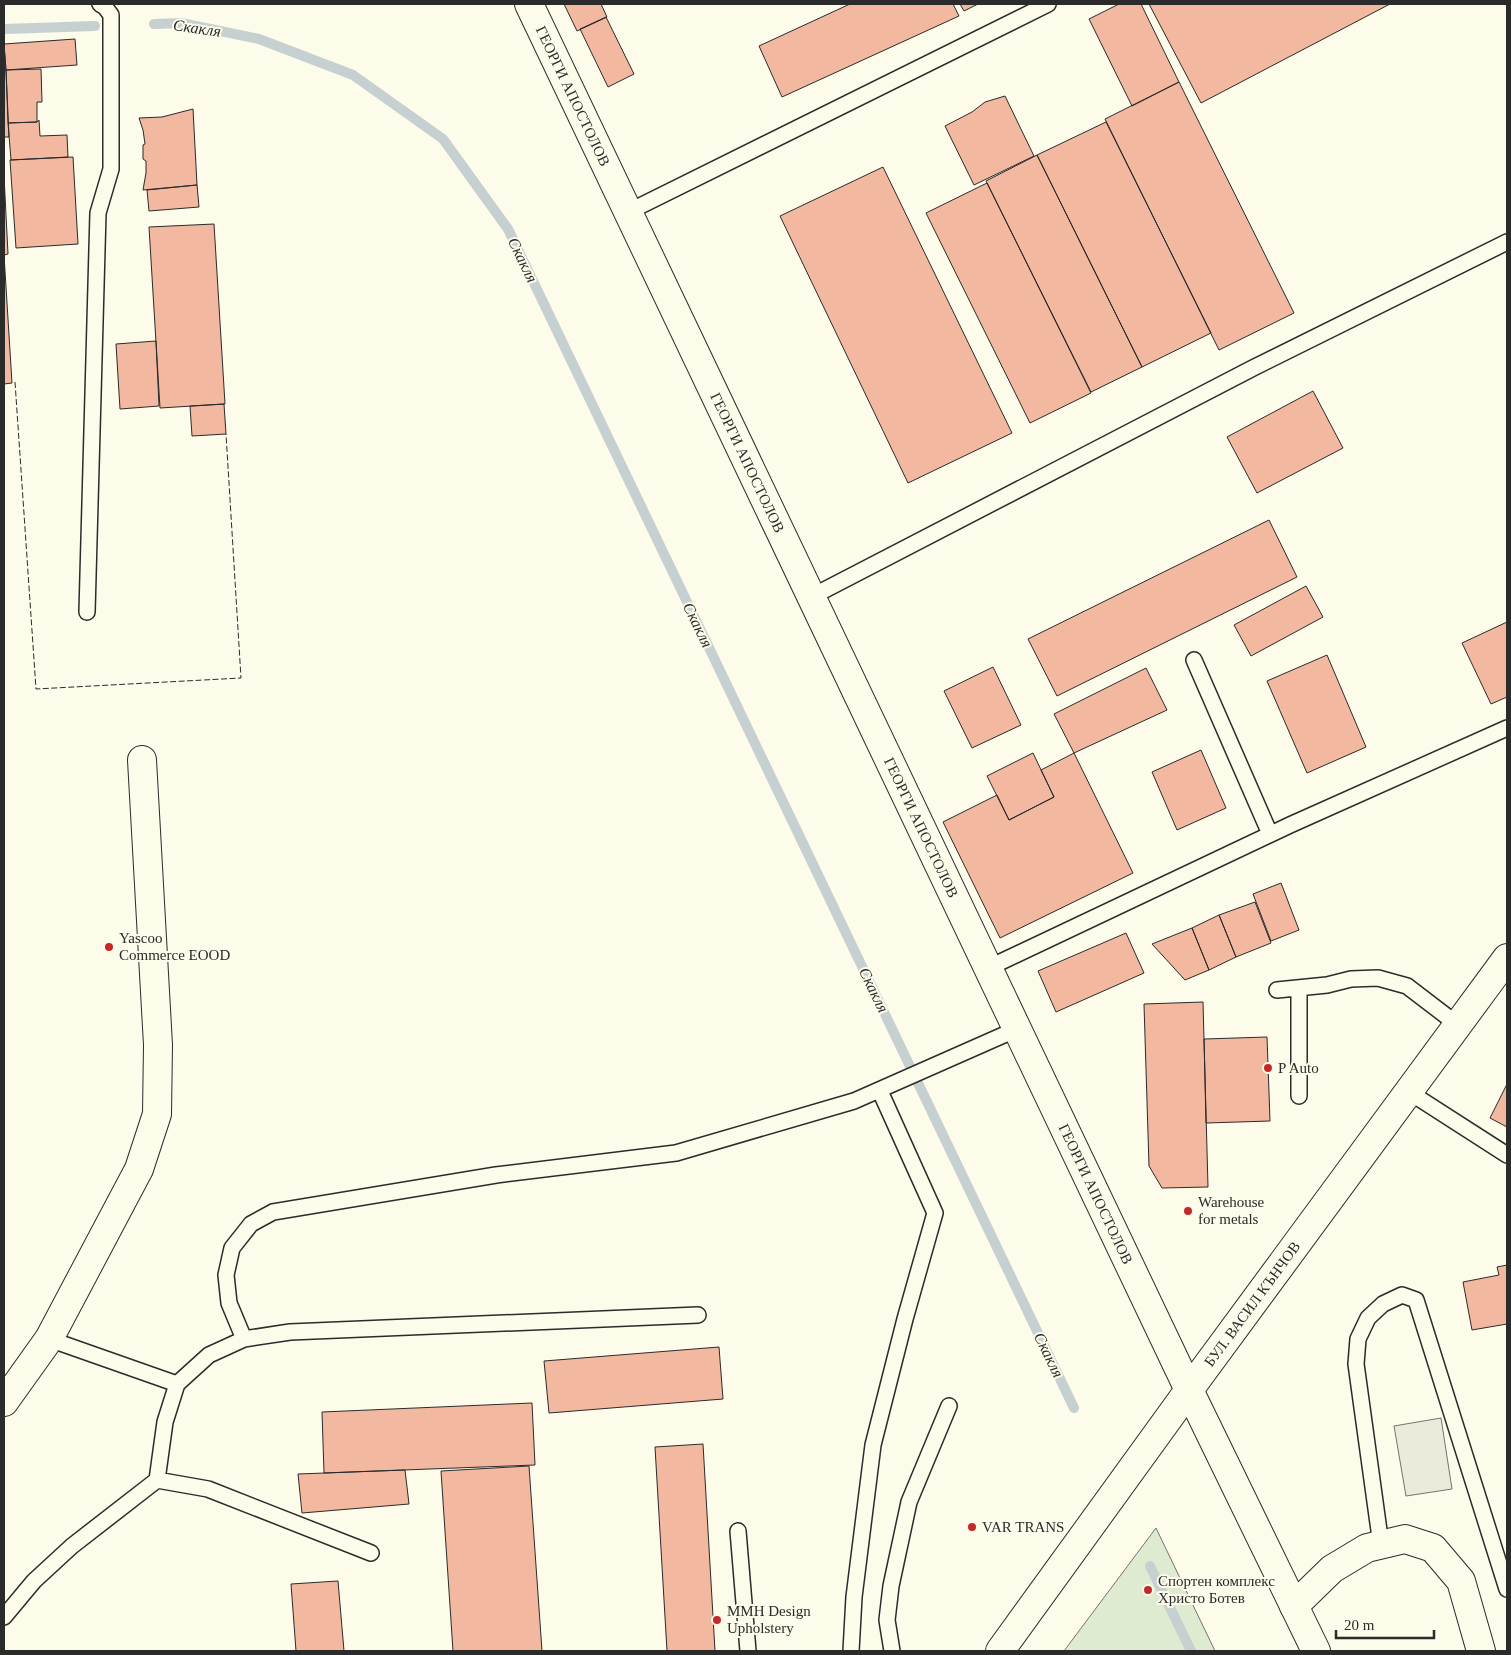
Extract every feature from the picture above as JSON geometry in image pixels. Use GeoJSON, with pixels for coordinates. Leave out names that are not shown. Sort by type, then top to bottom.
{"type":"FeatureCollection","features":[{"type":"Feature","properties":{"kind":"street","name":"ГЕОРГИ АПОСТОЛОВ"},"geometry":{"type":"LineString","coordinates":[[529,4],[1189,1390],[1316,1651]]}},
{"type":"Feature","properties":{"kind":"street"},"geometry":{"type":"LineString","coordinates":[[4,1402],[49,1339],[139,1169],[158,1114],[158,1045],[142,760]]}},
{"type":"Feature","properties":{"kind":"street","name":"БУЛ. ВАСИЛ КЪНЧОВ"},"geometry":{"type":"LineString","coordinates":[[1000,1651],[1189,1390],[1507,958]]}},
{"type":"Feature","properties":{"kind":"street"},"geometry":{"type":"LineString","coordinates":[[1294,1606],[1332,1570],[1367,1548],[1405,1539],[1433,1548],[1460,1581],[1481,1651]]}},
{"type":"Feature","properties":{"kind":"lane"},"geometry":{"type":"LineString","coordinates":[[87,612],[98,213],[111,169],[111,14],[100,4]]}},
{"type":"Feature","properties":{"kind":"lane"},"geometry":{"type":"LineString","coordinates":[[628,212],[1048,4]]}},
{"type":"Feature","properties":{"kind":"lane"},"geometry":{"type":"LineString","coordinates":[[811,597],[1253,368],[1507,242]]}},
{"type":"Feature","properties":{"kind":"lane"},"geometry":{"type":"LineString","coordinates":[[1194,660],[1270,834]]}},
{"type":"Feature","properties":{"kind":"lane"},"geometry":{"type":"LineString","coordinates":[[988,968],[1270,834],[1507,728]]}},
{"type":"Feature","properties":{"kind":"lane"},"geometry":{"type":"LineString","coordinates":[[1277,990],[1327,985],[1351,979],[1378,978],[1407,986],[1458,1025]]}},
{"type":"Feature","properties":{"kind":"lane"},"geometry":{"type":"LineString","coordinates":[[1299,988],[1299,1096]]}},
{"type":"Feature","properties":{"kind":"lane"},"geometry":{"type":"LineString","coordinates":[[244,1339],[229,1303],[226,1275],[232,1248],[251,1224],[273,1212],[496,1175],[676,1153],[854,1101],[1017,1029]]}},
{"type":"Feature","properties":{"kind":"lane"},"geometry":{"type":"LineString","coordinates":[[851,1651],[854,1598],[873,1445],[905,1319],[935,1213],[880,1091]]}},
{"type":"Feature","properties":{"kind":"lane"},"geometry":{"type":"LineString","coordinates":[[1409,1092],[1507,1154]]}},
{"type":"Feature","properties":{"kind":"lane"},"geometry":{"type":"LineString","coordinates":[[1381,1545],[1356,1364],[1358,1339],[1368,1318],[1383,1304],[1402,1295],[1416,1300],[1507,1589]]}},
{"type":"Feature","properties":{"kind":"lane"},"geometry":{"type":"LineString","coordinates":[[4,1617],[34,1581],[72,1546],[157,1480],[165,1422],[177,1384],[209,1355],[244,1339],[290,1332],[698,1315]]}},
{"type":"Feature","properties":{"kind":"lane"},"geometry":{"type":"LineString","coordinates":[[49,1339],[177,1384]]}},
{"type":"Feature","properties":{"kind":"lane"},"geometry":{"type":"LineString","coordinates":[[892,1651],[887,1620],[890,1586],[909,1502],[948,1406]]}},
{"type":"Feature","properties":{"kind":"lane"},"geometry":{"type":"LineString","coordinates":[[157,1480],[208,1489],[371,1553]]}},
{"type":"Feature","properties":{"kind":"lane"},"geometry":{"type":"LineString","coordinates":[[738,1531],[748,1651]]}},
{"type":"Feature","properties":{"kind":"green space","name":"Спортен комплекс Христо Ботев"},"geometry":{"type":"Polygon","coordinates":[[[1156,1528],[1215,1651],[1064,1651],[1156,1528]]]}},
{"type":"Feature","properties":{"kind":"shaded area"},"geometry":{"type":"Polygon","coordinates":[[[1441,1418],[1452,1489],[1406,1496],[1394,1426],[1441,1418]]]}},
{"type":"Feature","properties":{"kind":"building"},"geometry":{"type":"Polygon","coordinates":[[[564,4],[601,4],[607,17],[577,31],[564,4]]]}},
{"type":"Feature","properties":{"kind":"building"},"geometry":{"type":"Polygon","coordinates":[[[850,4],[953,4],[959,16],[782,97],[759,46],[850,4]]]}},
{"type":"Feature","properties":{"kind":"building"},"geometry":{"type":"Polygon","coordinates":[[[960,4],[978,4],[964,11],[960,4]]]}},
{"type":"Feature","properties":{"kind":"building"},"geometry":{"type":"Polygon","coordinates":[[[1119,4],[1141,4],[1179,82],[1132,106],[1089,19],[1119,4]]]}},
{"type":"Feature","properties":{"kind":"building"},"geometry":{"type":"Polygon","coordinates":[[[1149,4],[1390,4],[1201,103],[1149,4]]]}},
{"type":"Feature","properties":{"kind":"building"},"geometry":{"type":"Polygon","coordinates":[[[606,17],[634,74],[608,87],[580,29],[606,17]]]}},
{"type":"Feature","properties":{"kind":"building"},"geometry":{"type":"Polygon","coordinates":[[[75,39],[77,65],[6,70],[4,44],[75,39]]]}},
{"type":"Feature","properties":{"kind":"building"},"geometry":{"type":"Polygon","coordinates":[[[4,46],[6,70],[4,70],[4,46]]]}},
{"type":"Feature","properties":{"kind":"building"},"geometry":{"type":"Polygon","coordinates":[[[41,69],[42,102],[37,102],[37,122],[8,123],[6,70],[41,69]]]}},
{"type":"Feature","properties":{"kind":"building"},"geometry":{"type":"Polygon","coordinates":[[[4,70],[6,70],[9,137],[4,137],[4,70]]]}},
{"type":"Feature","properties":{"kind":"building"},"geometry":{"type":"Polygon","coordinates":[[[1179,82],[1294,313],[1219,350],[1105,119],[1179,82]]]}},
{"type":"Feature","properties":{"kind":"building"},"geometry":{"type":"Polygon","coordinates":[[[1005,96],[1034,156],[974,185],[945,126],[972,112],[985,102],[1005,96]]]}},
{"type":"Feature","properties":{"kind":"building"},"geometry":{"type":"Polygon","coordinates":[[[193,109],[197,185],[143,190],[146,161],[143,159],[143,145],[145,144],[139,118],[162,117],[193,109]]]}},
{"type":"Feature","properties":{"kind":"building"},"geometry":{"type":"Polygon","coordinates":[[[39,120],[40,136],[67,135],[68,157],[11,160],[8,123],[37,122],[39,120]]]}},
{"type":"Feature","properties":{"kind":"building"},"geometry":{"type":"Polygon","coordinates":[[[1106,122],[1211,333],[1142,367],[1037,155],[1106,122]]]}},
{"type":"Feature","properties":{"kind":"building"},"geometry":{"type":"Polygon","coordinates":[[[1037,155],[1142,367],[1091,392],[986,181],[1037,155]]]}},
{"type":"Feature","properties":{"kind":"building"},"geometry":{"type":"Polygon","coordinates":[[[73,157],[78,244],[16,248],[10,160],[73,157]]]}},
{"type":"Feature","properties":{"kind":"building"},"geometry":{"type":"Polygon","coordinates":[[[883,167],[1012,433],[908,483],[780,216],[883,167]]]}},
{"type":"Feature","properties":{"kind":"building"},"geometry":{"type":"Polygon","coordinates":[[[4,176],[8,254],[4,255],[4,176]]]}},
{"type":"Feature","properties":{"kind":"building"},"geometry":{"type":"Polygon","coordinates":[[[987,183],[1091,393],[1030,423],[926,213],[987,183]]]}},
{"type":"Feature","properties":{"kind":"building"},"geometry":{"type":"Polygon","coordinates":[[[197,185],[199,207],[149,211],[147,190],[197,185]]]}},
{"type":"Feature","properties":{"kind":"building"},"geometry":{"type":"Polygon","coordinates":[[[214,224],[225,404],[160,408],[149,227],[214,224]]]}},
{"type":"Feature","properties":{"kind":"building"},"geometry":{"type":"Polygon","coordinates":[[[4,255],[12,383],[4,384],[4,255]]]}},
{"type":"Feature","properties":{"kind":"building"},"geometry":{"type":"Polygon","coordinates":[[[156,341],[159,406],[120,409],[116,344],[156,341]]]}},
{"type":"Feature","properties":{"kind":"building"},"geometry":{"type":"Polygon","coordinates":[[[1313,391],[1343,448],[1257,493],[1227,437],[1313,391]]]}},
{"type":"Feature","properties":{"kind":"building"},"geometry":{"type":"Polygon","coordinates":[[[224,404],[226,434],[192,436],[190,406],[224,404]]]}},
{"type":"Feature","properties":{"kind":"building"},"geometry":{"type":"Polygon","coordinates":[[[1269,520],[1297,577],[1057,696],[1028,639],[1269,520]]]}},
{"type":"Feature","properties":{"kind":"building"},"geometry":{"type":"Polygon","coordinates":[[[1306,586],[1323,617],[1251,656],[1234,625],[1306,586]]]}},
{"type":"Feature","properties":{"kind":"building"},"geometry":{"type":"Polygon","coordinates":[[[1507,622],[1507,697],[1491,704],[1462,643],[1507,622]]]}},
{"type":"Feature","properties":{"kind":"building"},"geometry":{"type":"Polygon","coordinates":[[[1327,655],[1366,747],[1307,773],[1267,681],[1327,655]]]}},
{"type":"Feature","properties":{"kind":"building"},"geometry":{"type":"Polygon","coordinates":[[[993,667],[1021,725],[972,748],[944,691],[993,667]]]}},
{"type":"Feature","properties":{"kind":"building"},"geometry":{"type":"Polygon","coordinates":[[[1146,668],[1167,710],[1074,753],[1054,714],[1146,668]]]}},
{"type":"Feature","properties":{"kind":"building"},"geometry":{"type":"Polygon","coordinates":[[[1201,750],[1226,808],[1177,830],[1152,772],[1201,750]]]}},
{"type":"Feature","properties":{"kind":"building"},"geometry":{"type":"Polygon","coordinates":[[[1033,753],[1054,797],[1009,820],[987,776],[1033,753]]]}},
{"type":"Feature","properties":{"kind":"building"},"geometry":{"type":"Polygon","coordinates":[[[1074,753],[1133,873],[1000,938],[943,822],[997,795],[1009,820],[1054,797],[1041,770],[1074,753]]]}},
{"type":"Feature","properties":{"kind":"building"},"geometry":{"type":"Polygon","coordinates":[[[1281,883],[1299,930],[1271,941],[1253,894],[1281,883]]]}},
{"type":"Feature","properties":{"kind":"building"},"geometry":{"type":"Polygon","coordinates":[[[1255,902],[1271,943],[1236,957],[1219,915],[1255,902]]]}},
{"type":"Feature","properties":{"kind":"building"},"geometry":{"type":"Polygon","coordinates":[[[1219,915],[1236,957],[1209,970],[1192,928],[1219,915]]]}},
{"type":"Feature","properties":{"kind":"building"},"geometry":{"type":"Polygon","coordinates":[[[1192,928],[1209,970],[1185,980],[1152,944],[1192,928]]]}},
{"type":"Feature","properties":{"kind":"building"},"geometry":{"type":"Polygon","coordinates":[[[1126,933],[1144,973],[1056,1012],[1038,971],[1126,933]]]}},
{"type":"Feature","properties":{"kind":"building"},"geometry":{"type":"Polygon","coordinates":[[[1203,1002],[1208,1187],[1162,1188],[1149,1166],[1144,1004],[1203,1002]]]}},
{"type":"Feature","properties":{"kind":"building"},"geometry":{"type":"Polygon","coordinates":[[[1267,1037],[1270,1121],[1206,1123],[1204,1039],[1267,1037]]]}},
{"type":"Feature","properties":{"kind":"building"},"geometry":{"type":"Polygon","coordinates":[[[1507,1084],[1507,1127],[1490,1118],[1507,1084]]]}},
{"type":"Feature","properties":{"kind":"building"},"geometry":{"type":"Polygon","coordinates":[[[1507,1265],[1507,1324],[1472,1330],[1463,1282],[1499,1275],[1497,1267],[1507,1265]]]}},
{"type":"Feature","properties":{"kind":"building"},"geometry":{"type":"Polygon","coordinates":[[[719,1347],[723,1399],[549,1413],[544,1361],[719,1347]]]}},
{"type":"Feature","properties":{"kind":"building"},"geometry":{"type":"Polygon","coordinates":[[[532,1403],[535,1465],[324,1473],[322,1412],[532,1403]]]}},
{"type":"Feature","properties":{"kind":"building"},"geometry":{"type":"Polygon","coordinates":[[[703,1444],[715,1651],[667,1651],[655,1447],[703,1444]]]}},
{"type":"Feature","properties":{"kind":"building"},"geometry":{"type":"Polygon","coordinates":[[[529,1466],[542,1651],[453,1651],[441,1471],[529,1466]]]}},
{"type":"Feature","properties":{"kind":"building"},"geometry":{"type":"Polygon","coordinates":[[[405,1470],[409,1504],[302,1513],[298,1474],[405,1470]]]}},
{"type":"Feature","properties":{"kind":"building"},"geometry":{"type":"Polygon","coordinates":[[[338,1581],[344,1651],[296,1651],[291,1584],[338,1581]]]}},
{"type":"Feature","properties":{"kind":"waterway","name":"Скакля"},"geometry":{"type":"LineString","coordinates":[[154,24],[181,23],[259,39],[353,75],[443,139],[508,229],[1074,1408]]}},
{"type":"Feature","properties":{"kind":"waterway","name":"Скакля"},"geometry":{"type":"LineString","coordinates":[[4,29],[95,26]]}},
{"type":"Feature","properties":{"kind":"waterway","name":"Скакля"},"geometry":{"type":"LineString","coordinates":[[1150,1566],[1191,1651]]}},
{"type":"Feature","properties":{"kind":"fence"},"geometry":{"type":"LineString","coordinates":[[15,382],[36,689],[241,678],[226,434]]}},
{"type":"Feature","properties":{"kind":"place","name":"Yascoo Commerce EOOD"},"geometry":{"type":"Point","coordinates":[109,947]}},
{"type":"Feature","properties":{"kind":"place","name":"P Auto"},"geometry":{"type":"Point","coordinates":[1268,1068]}},
{"type":"Feature","properties":{"kind":"place","name":"Warehouse for metals"},"geometry":{"type":"Point","coordinates":[1188,1211]}},
{"type":"Feature","properties":{"kind":"place","name":"VAR TRANS"},"geometry":{"type":"Point","coordinates":[972,1527]}},
{"type":"Feature","properties":{"kind":"place","name":"Спортен комплекс Христо Ботев"},"geometry":{"type":"Point","coordinates":[1148,1590]}},
{"type":"Feature","properties":{"kind":"place","name":"MMH Design Upholstery"},"geometry":{"type":"Point","coordinates":[717,1620]}}]}
